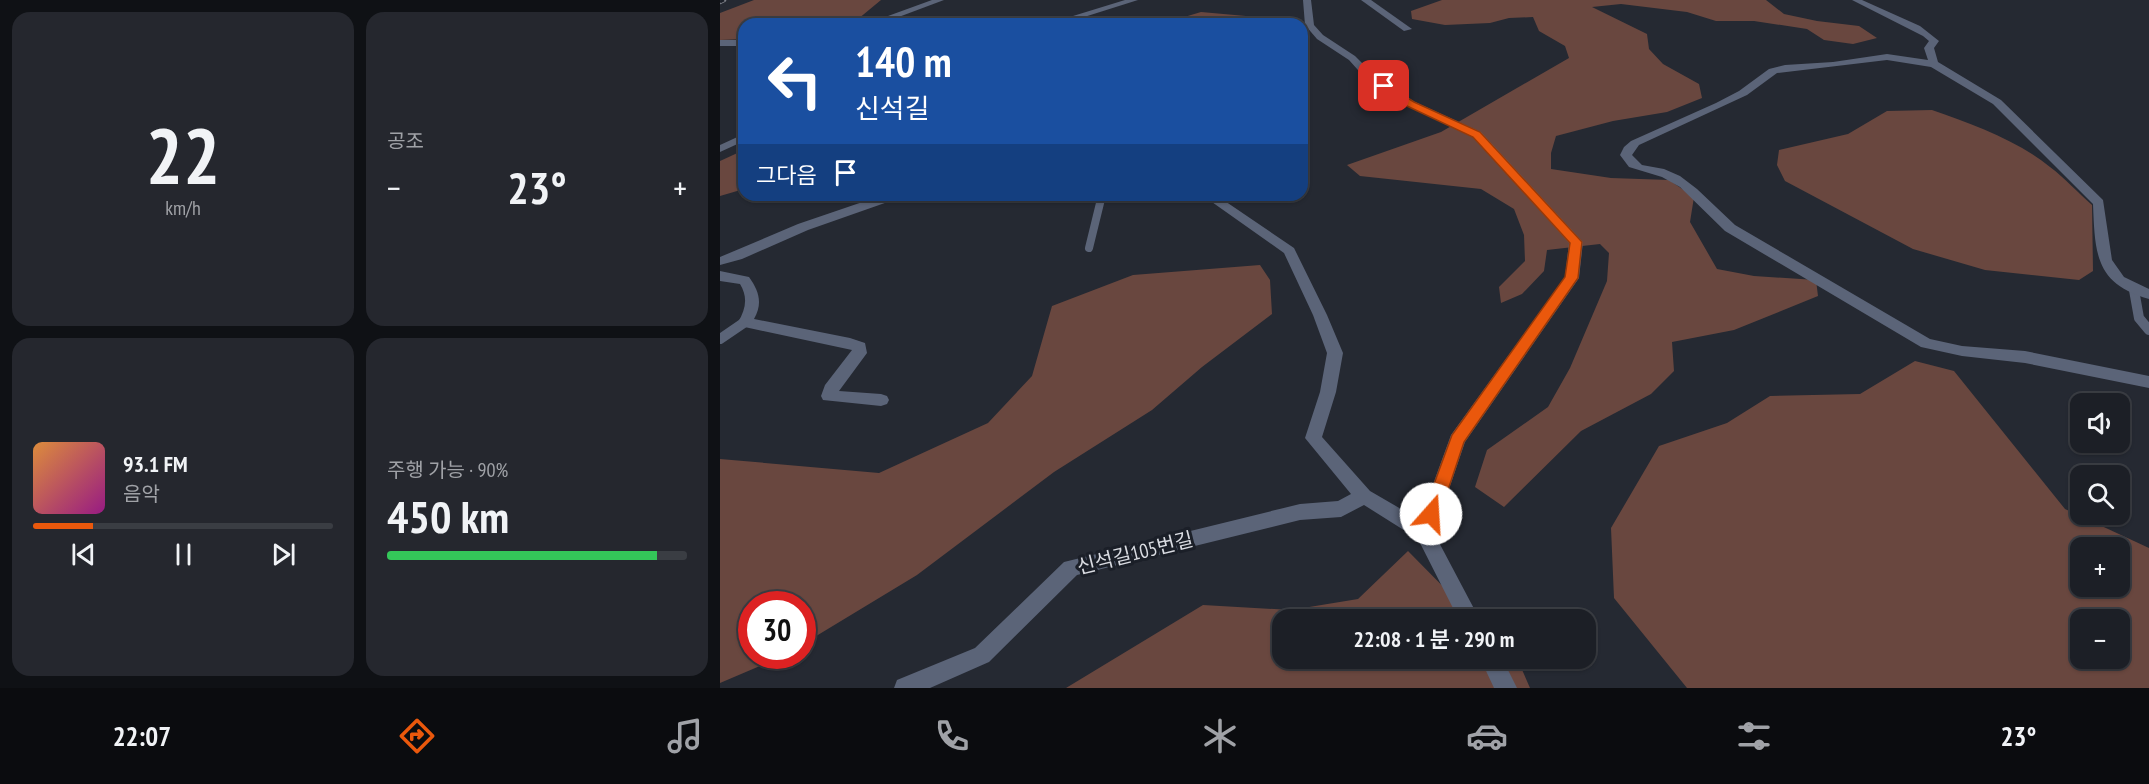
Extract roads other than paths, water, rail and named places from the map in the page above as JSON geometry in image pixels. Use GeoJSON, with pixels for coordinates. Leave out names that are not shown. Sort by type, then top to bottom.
{"type":"FeatureCollection","features":[{"type":"Feature","properties":{"kind":"street"},"geometry":{"type":"LineString","coordinates":[[888,18],[940,0]]}},
{"type":"Feature","properties":{"kind":"street"},"geometry":{"type":"LineString","coordinates":[[1072,18],[1134,0]]}},
{"type":"Feature","properties":{"kind":"street"},"geometry":{"type":"LineString","coordinates":[[1306,0],[1310,25],[1320,37],[1352,58],[1370,77],[1411,104],[1476,134],[1576,242],[1572,278],[1457,440],[1425,533]]}},
{"type":"Feature","properties":{"kind":"street"},"geometry":{"type":"LineString","coordinates":[[1365,0],[1407,29]]}},
{"type":"Feature","properties":{"kind":"street"},"geometry":{"type":"LineString","coordinates":[[1856,0],[1874,11],[1924,31],[1934,41],[1929,48],[1934,64]]}},
{"type":"Feature","properties":{"kind":"street"},"geometry":{"type":"LineString","coordinates":[[720,44],[738,43]]}},
{"type":"Feature","properties":{"kind":"street"},"geometry":{"type":"LineString","coordinates":[[2149,294],[2134,290],[2119,280],[2103,256],[2099,203],[1997,102],[1934,64],[1887,57],[1779,70],[1720,105],[1635,143],[1628,149],[1626,155],[1629,163],[1638,168],[1663,172],[1690,187],[1730,228],[1926,343],[1962,351],[2025,357],[2149,382]]}},
{"type":"Feature","properties":{"kind":"street"},"geometry":{"type":"LineString","coordinates":[[720,149],[738,140]]}},
{"type":"Feature","properties":{"kind":"street"},"geometry":{"type":"LineString","coordinates":[[720,261],[737,256],[803,227],[878,201]]}},
{"type":"Feature","properties":{"kind":"street"},"geometry":{"type":"LineString","coordinates":[[1217,201],[1289,251],[1320,315],[1335,353],[1328,392],[1313,438],[1364,496],[1425,533],[1464,609]]}},
{"type":"Feature","properties":{"kind":"street"},"geometry":{"type":"LineString","coordinates":[[720,276],[744,280],[750,287],[754,299],[752,312],[745,322],[860,347],[859,353],[831,389],[829,396],[881,400]]}},
{"type":"Feature","properties":{"kind":"street","name":"신석길105번길"},"geometry":{"type":"LineString","coordinates":[[905,688],[982,655],[1071,568],[1300,512],[1341,509],[1364,496]]}},
{"type":"Feature","properties":{"kind":"street"},"geometry":{"type":"LineString","coordinates":[[1496,669],[1506,688]]}},
{"type":"Feature","properties":{"kind":"lane"},"geometry":{"type":"LineString","coordinates":[[1089,248],[1101,201]]}},
{"type":"Feature","properties":{"kind":"lane"},"geometry":{"type":"LineString","coordinates":[[2134,290],[2139,318],[2149,330]]}},
{"type":"Feature","properties":{"kind":"lane"},"geometry":{"type":"LineString","coordinates":[[720,339],[745,322]]}},
{"type":"Feature","properties":{"kind":"railway"},"geometry":{"type":"LineString","coordinates":[[720,2],[724,0]]}}]}
